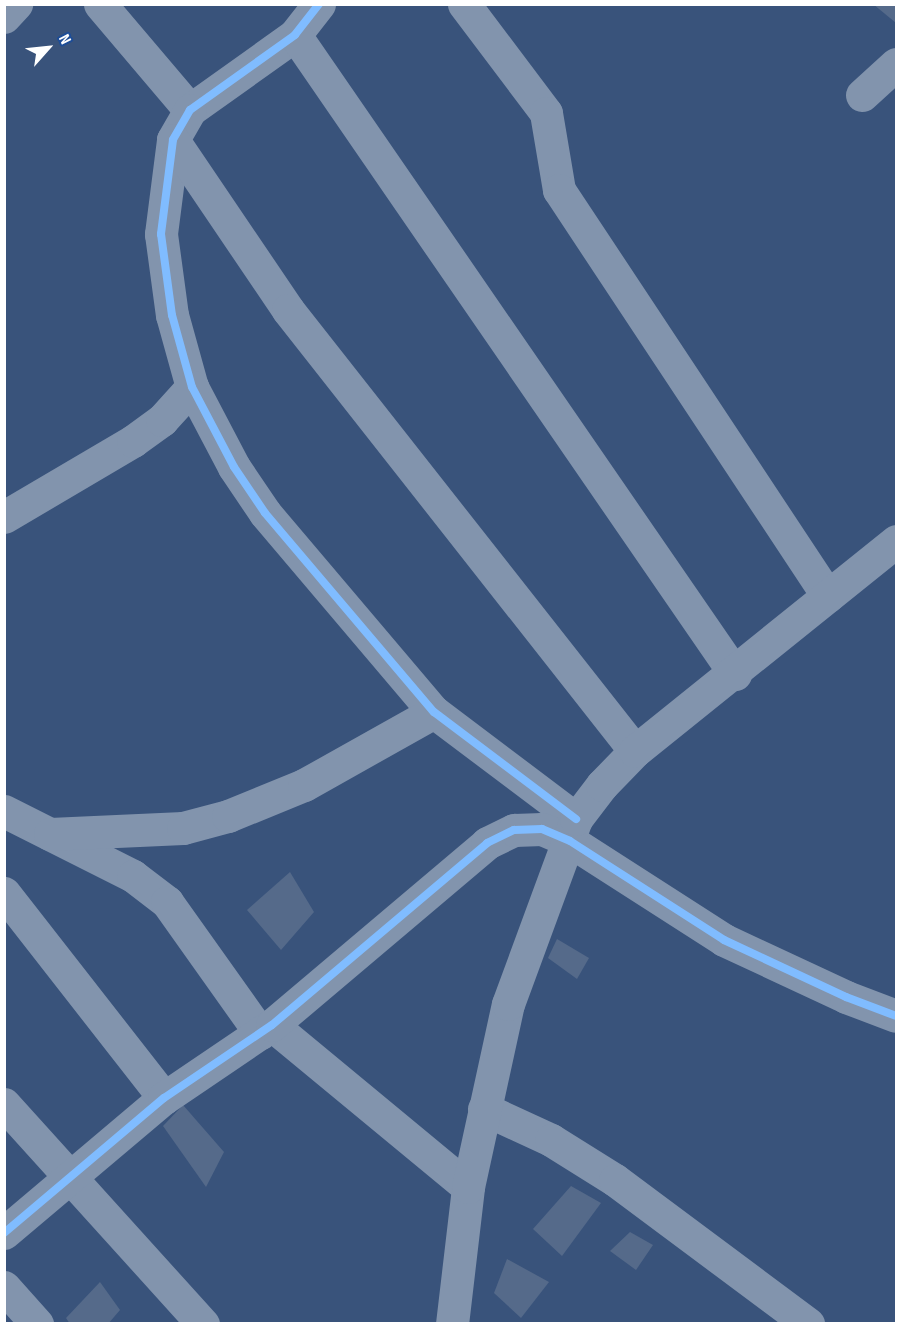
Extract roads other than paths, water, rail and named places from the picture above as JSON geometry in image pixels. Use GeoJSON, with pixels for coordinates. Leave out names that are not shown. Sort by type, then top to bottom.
{"type":"FeatureCollection","features":[{"type":"Feature","properties":{"kind":"street"},"geometry":{"type":"LineString","coordinates":[[4,17],[16,4]]}},
{"type":"Feature","properties":{"kind":"street"},"geometry":{"type":"LineString","coordinates":[[100,4],[190,111]]}},
{"type":"Feature","properties":{"kind":"street"},"geometry":{"type":"LineString","coordinates":[[319,4],[295,35],[190,111],[173,140],[161,234],[172,315],[192,387],[234,467],[265,513],[434,712],[573,830],[724,940],[846,997],[897,1016]]}},
{"type":"Feature","properties":{"kind":"street"},"geometry":{"type":"LineString","coordinates":[[464,4],[546,113],[559,190],[828,596]]}},
{"type":"Feature","properties":{"kind":"street"},"geometry":{"type":"LineString","coordinates":[[295,35],[735,674]]}},
{"type":"Feature","properties":{"kind":"street"},"geometry":{"type":"LineString","coordinates":[[862,95],[897,64]]}},
{"type":"Feature","properties":{"kind":"street"},"geometry":{"type":"LineString","coordinates":[[173,140],[288,310],[635,751]]}},
{"type":"Feature","properties":{"kind":"street"},"geometry":{"type":"LineString","coordinates":[[4,517],[133,441],[162,420],[192,387]]}},
{"type":"Feature","properties":{"kind":"street"},"geometry":{"type":"LineString","coordinates":[[452,1323],[468,1187],[508,1004],[541,905],[573,830],[602,785],[635,751],[735,674],[897,541]]}},
{"type":"Feature","properties":{"kind":"street"},"geometry":{"type":"LineString","coordinates":[[50,834],[183,828],[228,816],[304,785],[434,712]]}},
{"type":"Feature","properties":{"kind":"street"},"geometry":{"type":"LineString","coordinates":[[4,811],[134,876],[166,902],[266,1029],[468,1187]]}},
{"type":"Feature","properties":{"kind":"street"},"geometry":{"type":"LineString","coordinates":[[4,1233],[164,1098],[266,1029],[487,843],[514,830],[573,830]]}},
{"type":"Feature","properties":{"kind":"street"},"geometry":{"type":"LineString","coordinates":[[4,893],[164,1098]]}},
{"type":"Feature","properties":{"kind":"street"},"geometry":{"type":"LineString","coordinates":[[4,1104],[73,1177],[203,1323]]}},
{"type":"Feature","properties":{"kind":"street"},"geometry":{"type":"LineString","coordinates":[[484,1109],[551,1140],[615,1180],[808,1323]]}},
{"type":"Feature","properties":{"kind":"street"},"geometry":{"type":"LineString","coordinates":[[4,1287],[37,1323]]}}]}
